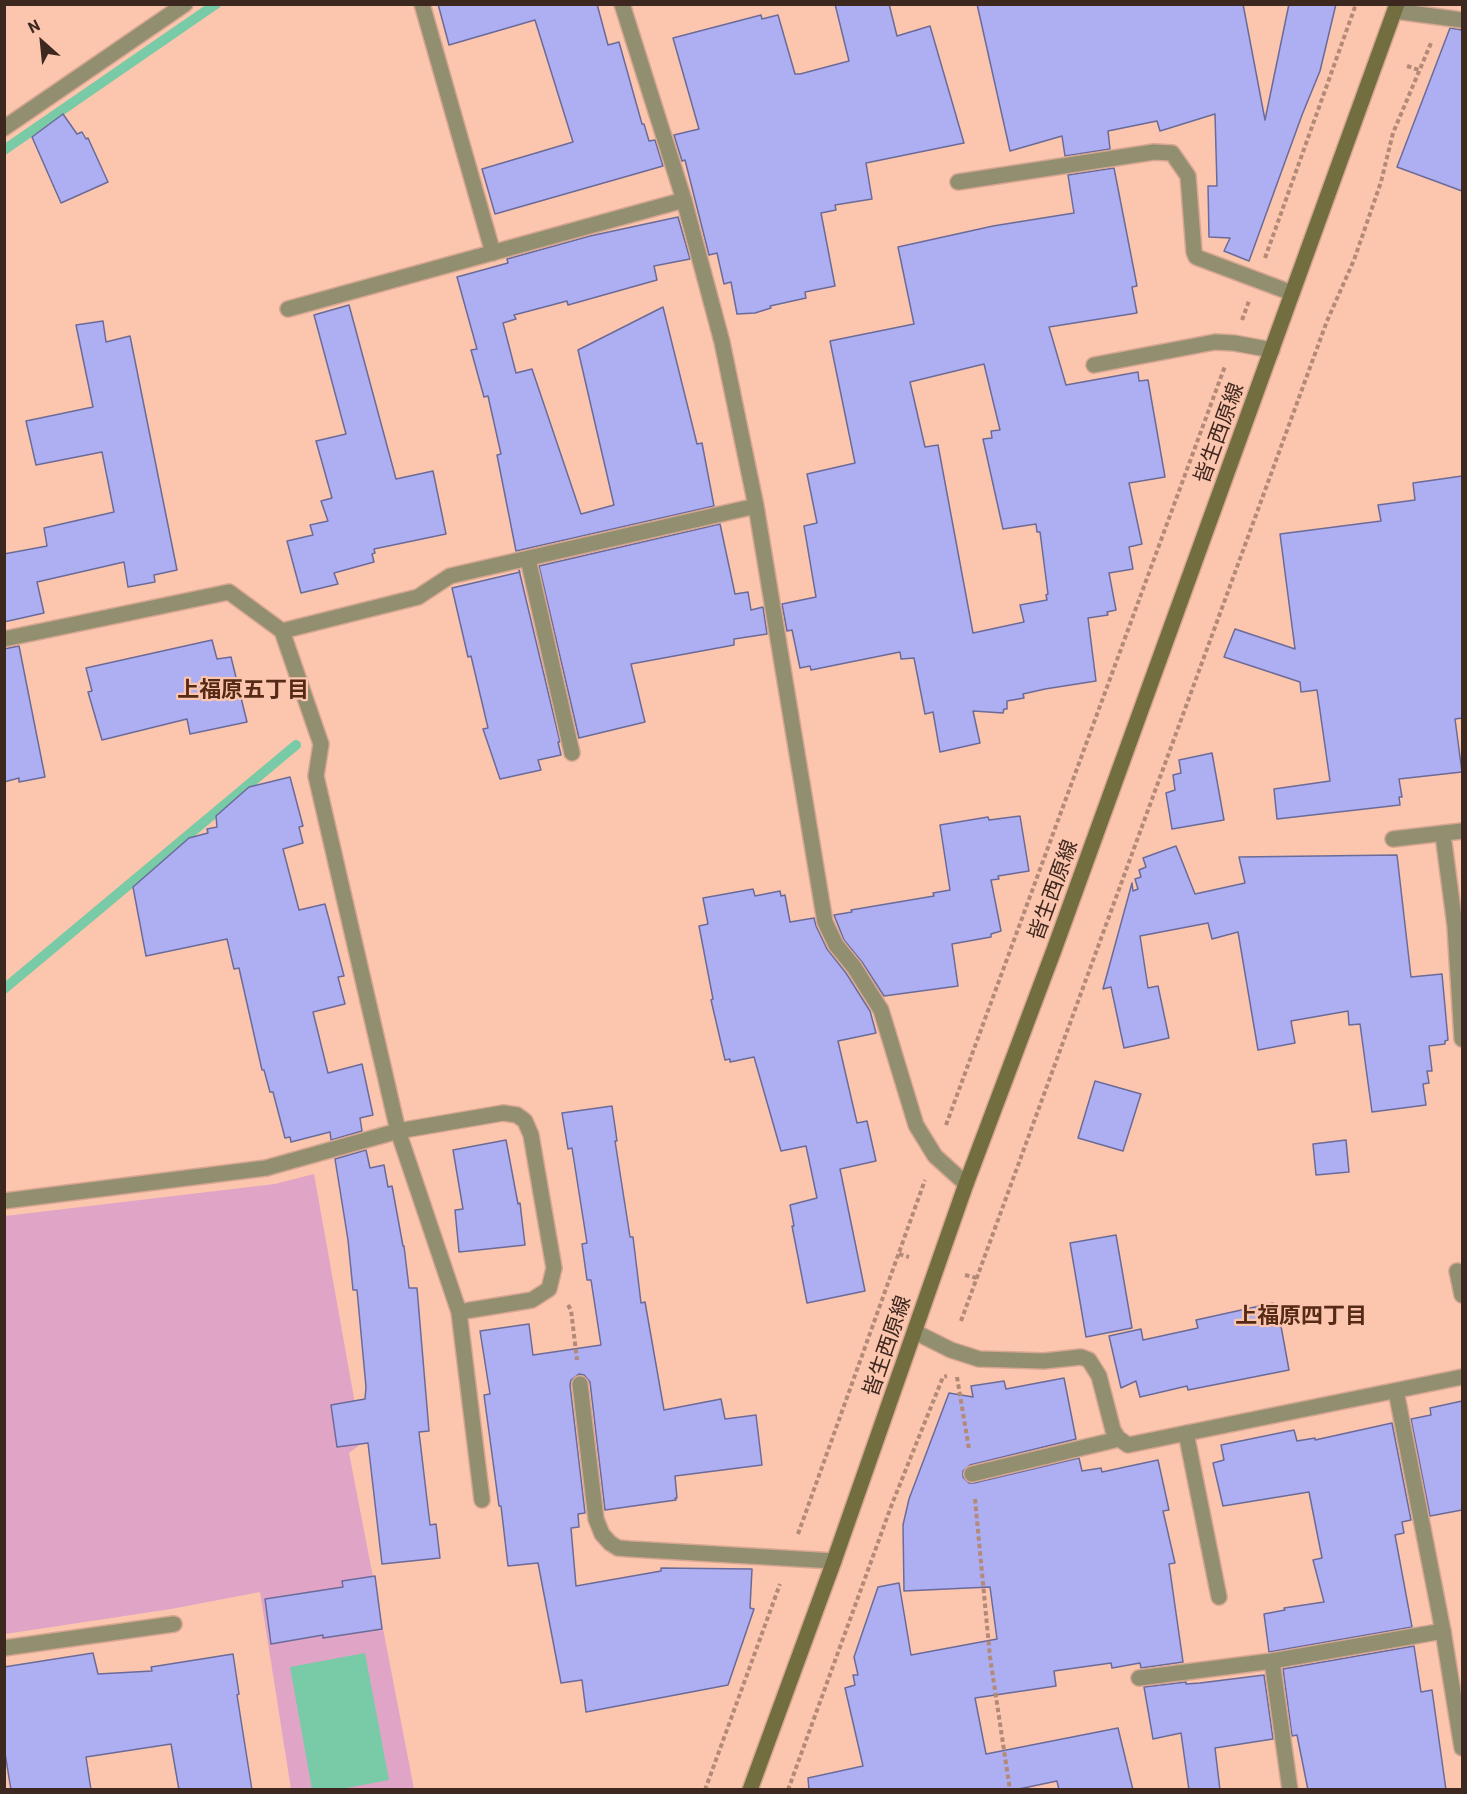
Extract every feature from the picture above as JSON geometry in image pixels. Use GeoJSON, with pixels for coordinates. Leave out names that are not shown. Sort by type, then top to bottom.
{"type":"FeatureCollection","features":[{"type":"Feature","properties":{"kind":"main road","name":"皆生西原線"},"geometry":{"type":"LineString","coordinates":[[750,1790],[834,1561],[966,1184],[1058,939],[1396,8]]}},
{"type":"Feature","properties":{"kind":"street"},"geometry":{"type":"LineString","coordinates":[[4,128],[185,4]]}},
{"type":"Feature","properties":{"kind":"street"},"geometry":{"type":"LineString","coordinates":[[422,4],[493,253]]}},
{"type":"Feature","properties":{"kind":"street"},"geometry":{"type":"LineString","coordinates":[[624,5],[684,200],[722,342],[756,506],[825,922],[836,945],[854,966],[881,1011],[916,1125],[935,1156],[966,1184]]}},
{"type":"Feature","properties":{"kind":"street"},"geometry":{"type":"LineString","coordinates":[[1396,8],[1462,20]]}},
{"type":"Feature","properties":{"kind":"street"},"geometry":{"type":"LineString","coordinates":[[958,182],[1154,152],[1172,153],[1188,176],[1194,252],[1197,257],[1292,293]]}},
{"type":"Feature","properties":{"kind":"street"},"geometry":{"type":"LineString","coordinates":[[288,309],[684,200]]}},
{"type":"Feature","properties":{"kind":"street"},"geometry":{"type":"LineString","coordinates":[[1094,365],[1215,342],[1272,350]]}},
{"type":"Feature","properties":{"kind":"street"},"geometry":{"type":"LineString","coordinates":[[282,631],[418,597],[450,576],[756,506]]}},
{"type":"Feature","properties":{"kind":"street"},"geometry":{"type":"LineString","coordinates":[[528,559],[572,753]]}},
{"type":"Feature","properties":{"kind":"street"},"geometry":{"type":"LineString","coordinates":[[4,639],[229,592],[282,631],[321,744],[316,776],[398,1131],[459,1312],[482,1500]]}},
{"type":"Feature","properties":{"kind":"street"},"geometry":{"type":"LineString","coordinates":[[1394,839],[1462,831]]}},
{"type":"Feature","properties":{"kind":"street"},"geometry":{"type":"LineString","coordinates":[[1443,835],[1455,926],[1462,1040]]}},
{"type":"Feature","properties":{"kind":"street"},"geometry":{"type":"LineString","coordinates":[[4,1200],[266,1168],[398,1131],[503,1113],[517,1115],[525,1121],[531,1135],[554,1268],[552,1279],[549,1289],[532,1300],[459,1312]]}},
{"type":"Feature","properties":{"kind":"street"},"geometry":{"type":"LineString","coordinates":[[1457,1271],[1462,1295]]}},
{"type":"Feature","properties":{"kind":"street"},"geometry":{"type":"LineString","coordinates":[[915,1332],[951,1350],[979,1359],[1044,1361],[1081,1357],[1089,1360],[1099,1376],[1113,1430],[1119,1439],[1128,1444],[1138,1444],[1462,1377]]}},
{"type":"Feature","properties":{"kind":"street"},"geometry":{"type":"LineString","coordinates":[[579,1384],[596,1519],[602,1534],[610,1543],[618,1548],[630,1549],[834,1561]]}},
{"type":"Feature","properties":{"kind":"street"},"geometry":{"type":"LineString","coordinates":[[1396,1391],[1443,1630],[1462,1748]]}},
{"type":"Feature","properties":{"kind":"street"},"geometry":{"type":"LineString","coordinates":[[1186,1433],[1219,1597]]}},
{"type":"Feature","properties":{"kind":"street"},"geometry":{"type":"LineString","coordinates":[[972,1474],[1119,1439]]}},
{"type":"Feature","properties":{"kind":"street"},"geometry":{"type":"LineString","coordinates":[[4,1648],[174,1624]]}},
{"type":"Feature","properties":{"kind":"street"},"geometry":{"type":"LineString","coordinates":[[1139,1678],[1272,1661],[1443,1630]]}},
{"type":"Feature","properties":{"kind":"street"},"geometry":{"type":"LineString","coordinates":[[1272,1661],[1290,1790]]}},
{"type":"Feature","properties":{"kind":"path"},"geometry":{"type":"LineString","coordinates":[[943,1133],[1234,343],[1356,4]]}},
{"type":"Feature","properties":{"kind":"path"},"geometry":{"type":"LineString","coordinates":[[961,1321],[1322,332],[1354,260],[1381,182],[1393,133],[1431,43]]}},
{"type":"Feature","properties":{"kind":"path"},"geometry":{"type":"LineString","coordinates":[[1342,44],[1353,48]]}},
{"type":"Feature","properties":{"kind":"path"},"geometry":{"type":"LineString","coordinates":[[1407,66],[1419,70]]}},
{"type":"Feature","properties":{"kind":"path"},"geometry":{"type":"LineString","coordinates":[[705,1790],[926,1179]]}},
{"type":"Feature","properties":{"kind":"path"},"geometry":{"type":"LineString","coordinates":[[899,1254],[909,1257]]}},
{"type":"Feature","properties":{"kind":"path"},"geometry":{"type":"LineString","coordinates":[[965,1275],[977,1278]]}},
{"type":"Feature","properties":{"kind":"path"},"geometry":{"type":"LineString","coordinates":[[552,1279],[571,1310],[579,1384]]}},
{"type":"Feature","properties":{"kind":"path"},"geometry":{"type":"LineString","coordinates":[[788,1790],[892,1504],[943,1377],[957,1376],[972,1474],[990,1657],[1010,1790]]}},
{"type":"Feature","properties":{"kind":"shaded area"},"geometry":{"type":"Polygon","coordinates":[[[314,1174],[362,1443],[349,1453],[414,1789],[291,1789],[260,1592],[171,1609],[5,1634],[5,1216],[275,1184],[314,1174]]]}},
{"type":"Feature","properties":{"kind":"shaded area"},"geometry":{"type":"Polygon","coordinates":[[[365,1653],[389,1780],[341,1789],[312,1789],[290,1667],[365,1653]]]}},
{"type":"Feature","properties":{"kind":"building"},"geometry":{"type":"Polygon","coordinates":[[[438,4],[597,4],[608,45],[619,42],[642,124],[644,124],[649,141],[655,140],[663,166],[495,214],[482,169],[573,142],[535,20],[449,45],[438,4]]]}},
{"type":"Feature","properties":{"kind":"building"},"geometry":{"type":"Polygon","coordinates":[[[835,4],[889,4],[897,36],[930,26],[964,143],[866,163],[872,199],[835,205],[836,210],[821,213],[835,286],[805,292],[806,298],[770,306],[771,308],[755,313],[737,314],[731,282],[724,284],[717,253],[709,255],[685,160],[682,161],[674,135],[699,129],[673,38],[761,15],[762,19],[778,15],[795,74],[800,74],[849,61],[835,4]]]}},
{"type":"Feature","properties":{"kind":"building"},"geometry":{"type":"Polygon","coordinates":[[[977,4],[1243,4],[1265,120],[1289,4],[1336,4],[1320,71],[1249,261],[1224,251],[1230,238],[1209,237],[1208,186],[1217,186],[1215,114],[1160,131],[1157,121],[1108,131],[1110,149],[1065,156],[1062,136],[1010,151],[977,4]]]}},
{"type":"Feature","properties":{"kind":"building"},"geometry":{"type":"Polygon","coordinates":[[[1450,28],[1462,30],[1462,191],[1397,167],[1450,28]]]}},
{"type":"Feature","properties":{"kind":"building"},"geometry":{"type":"Polygon","coordinates":[[[63,114],[77,134],[82,132],[86,139],[88,138],[108,182],[61,203],[32,137],[63,114]]]}},
{"type":"Feature","properties":{"kind":"building"},"geometry":{"type":"Polygon","coordinates":[[[1114,168],[1137,286],[1132,287],[1137,313],[1049,327],[1066,385],[1138,372],[1139,381],[1148,380],[1165,477],[1129,483],[1142,544],[1129,547],[1133,569],[1109,573],[1116,610],[1107,612],[1108,615],[1088,618],[1096,681],[1023,694],[1024,698],[1007,701],[1007,709],[1004,709],[1003,713],[973,711],[980,743],[940,752],[933,712],[925,714],[914,658],[901,659],[900,652],[811,670],[810,666],[800,668],[792,630],[787,631],[782,604],[816,597],[804,526],[817,523],[807,474],[855,463],[830,341],[914,324],[898,247],[993,226],[1074,213],[1068,175],[1114,168]],[[984,364],[910,382],[925,447],[938,445],[973,633],[1024,622],[1020,605],[1047,600],[1046,595],[1048,594],[1040,532],[1037,532],[1036,524],[1003,529],[983,439],[992,438],[991,431],[1000,430],[984,364]]]}},
{"type":"Feature","properties":{"kind":"building"},"geometry":{"type":"Polygon","coordinates":[[[678,217],[690,259],[654,266],[657,280],[568,305],[567,301],[514,315],[516,319],[503,323],[516,373],[532,369],[581,514],[614,505],[578,350],[663,307],[697,444],[702,443],[714,506],[516,551],[497,455],[501,454],[488,396],[484,397],[471,350],[477,349],[457,277],[508,263],[507,259],[590,236],[678,217]]]}},
{"type":"Feature","properties":{"kind":"building"},"geometry":{"type":"Polygon","coordinates":[[[349,305],[396,479],[433,471],[446,534],[374,549],[375,553],[372,554],[374,562],[334,573],[338,584],[301,593],[287,541],[313,535],[310,525],[328,521],[321,501],[332,498],[316,441],[346,434],[314,315],[349,305]]]}},
{"type":"Feature","properties":{"kind":"building"},"geometry":{"type":"Polygon","coordinates":[[[103,321],[106,342],[130,336],[177,570],[154,575],[155,582],[128,587],[124,562],[37,582],[44,613],[4,622],[4,554],[47,546],[44,528],[114,512],[102,452],[36,465],[26,421],[93,407],[76,325],[103,321]]]}},
{"type":"Feature","properties":{"kind":"building"},"geometry":{"type":"Polygon","coordinates":[[[1462,476],[1462,718],[1455,719],[1462,772],[1399,779],[1402,797],[1399,797],[1400,805],[1277,819],[1274,789],[1330,781],[1317,690],[1301,692],[1300,682],[1224,657],[1235,629],[1295,649],[1280,534],[1381,521],[1378,505],[1415,500],[1413,483],[1462,476]]]}},
{"type":"Feature","properties":{"kind":"building"},"geometry":{"type":"Polygon","coordinates":[[[720,524],[735,594],[748,592],[751,610],[763,607],[767,634],[734,639],[734,645],[631,664],[645,722],[579,738],[539,566],[720,524]]]}},
{"type":"Feature","properties":{"kind":"building"},"geometry":{"type":"Polygon","coordinates":[[[520,572],[560,742],[558,742],[561,755],[538,760],[541,770],[500,779],[483,729],[488,728],[452,588],[520,572]]]}},
{"type":"Feature","properties":{"kind":"building"},"geometry":{"type":"Polygon","coordinates":[[[212,640],[217,659],[231,657],[247,722],[190,734],[187,719],[102,740],[88,692],[92,691],[86,668],[212,640]]]}},
{"type":"Feature","properties":{"kind":"building"},"geometry":{"type":"Polygon","coordinates":[[[19,646],[45,777],[19,782],[19,778],[4,782],[4,649],[19,646]]]}},
{"type":"Feature","properties":{"kind":"building"},"geometry":{"type":"Polygon","coordinates":[[[1212,753],[1224,820],[1172,829],[1166,793],[1175,790],[1173,775],[1181,773],[1179,760],[1212,753]]]}},
{"type":"Feature","properties":{"kind":"building"},"geometry":{"type":"Polygon","coordinates":[[[290,777],[303,826],[299,827],[303,843],[283,849],[299,910],[325,904],[344,976],[338,977],[345,1004],[313,1012],[328,1073],[362,1064],[373,1115],[360,1118],[362,1131],[331,1140],[330,1132],[291,1142],[290,1137],[285,1138],[273,1092],[270,1092],[264,1070],[262,1070],[239,968],[234,969],[227,939],[146,956],[133,887],[189,838],[208,833],[207,829],[217,827],[216,816],[249,787],[290,777]]]}},
{"type":"Feature","properties":{"kind":"building"},"geometry":{"type":"Polygon","coordinates":[[[1020,816],[1029,871],[998,876],[999,879],[991,880],[1001,931],[991,934],[991,937],[952,944],[958,986],[884,996],[862,962],[844,940],[834,915],[934,896],[933,893],[950,890],[940,825],[988,817],[989,820],[1020,816]]]}},
{"type":"Feature","properties":{"kind":"building"},"geometry":{"type":"Polygon","coordinates":[[[1176,846],[1195,894],[1245,883],[1239,857],[1397,855],[1411,977],[1442,974],[1448,1040],[1445,1044],[1429,1046],[1432,1071],[1427,1071],[1429,1083],[1423,1084],[1426,1105],[1372,1112],[1360,1024],[1349,1025],[1348,1011],[1291,1021],[1295,1043],[1258,1050],[1238,932],[1212,939],[1208,923],[1140,936],[1148,988],[1158,986],[1169,1038],[1124,1048],[1111,987],[1103,989],[1132,883],[1133,891],[1138,889],[1135,879],[1141,877],[1139,870],[1146,867],[1143,858],[1176,846]]]}},
{"type":"Feature","properties":{"kind":"building"},"geometry":{"type":"Polygon","coordinates":[[[753,889],[755,896],[780,891],[781,896],[785,895],[790,922],[814,918],[827,949],[846,973],[870,1011],[876,1033],[838,1041],[857,1123],[867,1121],[876,1161],[840,1169],[865,1291],[807,1303],[790,1205],[817,1198],[806,1146],[781,1151],[754,1057],[730,1062],[730,1059],[725,1060],[711,1000],[713,999],[699,926],[708,924],[703,898],[753,889]]]}},
{"type":"Feature","properties":{"kind":"building"},"geometry":{"type":"Polygon","coordinates":[[[1095,1081],[1141,1094],[1123,1151],[1078,1138],[1095,1081]]]}},
{"type":"Feature","properties":{"kind":"building"},"geometry":{"type":"Polygon","coordinates":[[[612,1106],[617,1141],[615,1141],[630,1237],[633,1237],[641,1303],[645,1302],[664,1410],[721,1399],[725,1419],[756,1415],[762,1465],[675,1476],[676,1500],[605,1510],[590,1382],[584,1375],[579,1374],[571,1380],[585,1513],[578,1514],[579,1527],[571,1528],[576,1586],[661,1571],[661,1568],[752,1569],[750,1608],[754,1609],[728,1685],[586,1712],[582,1680],[561,1683],[538,1563],[508,1566],[484,1395],[490,1394],[480,1331],[529,1324],[533,1355],[601,1345],[591,1280],[587,1280],[582,1244],[587,1243],[572,1148],[568,1149],[562,1113],[612,1106]]]}},
{"type":"Feature","properties":{"kind":"building"},"geometry":{"type":"Polygon","coordinates":[[[506,1140],[518,1204],[520,1203],[525,1245],[459,1252],[455,1210],[463,1209],[453,1150],[506,1140]]]}},
{"type":"Feature","properties":{"kind":"building"},"geometry":{"type":"Polygon","coordinates":[[[1346,1140],[1349,1172],[1316,1175],[1313,1144],[1346,1140]]]}},
{"type":"Feature","properties":{"kind":"building"},"geometry":{"type":"Polygon","coordinates":[[[366,1150],[370,1168],[384,1165],[388,1187],[392,1186],[404,1246],[409,1288],[417,1288],[429,1431],[419,1432],[430,1525],[436,1524],[440,1558],[382,1564],[368,1443],[337,1447],[331,1405],[365,1399],[366,1387],[357,1290],[353,1290],[348,1240],[335,1159],[366,1150]]]}},
{"type":"Feature","properties":{"kind":"building"},"geometry":{"type":"Polygon","coordinates":[[[1116,1235],[1132,1328],[1086,1337],[1070,1243],[1116,1235]]]}},
{"type":"Feature","properties":{"kind":"building"},"geometry":{"type":"Polygon","coordinates":[[[1273,1303],[1274,1316],[1279,1315],[1289,1370],[1188,1390],[1187,1386],[1140,1397],[1136,1381],[1121,1388],[1109,1336],[1141,1329],[1143,1340],[1198,1328],[1196,1320],[1273,1303]]]}},
{"type":"Feature","properties":{"kind":"building"},"geometry":{"type":"Polygon","coordinates":[[[1064,1378],[1076,1439],[970,1465],[963,1471],[963,1477],[969,1483],[974,1483],[1079,1458],[1082,1471],[1101,1468],[1102,1472],[1158,1460],[1169,1510],[1163,1511],[1175,1563],[1169,1564],[1183,1662],[1141,1668],[1140,1663],[1112,1668],[1111,1663],[1054,1671],[1056,1686],[975,1698],[986,1754],[1118,1728],[1133,1790],[1059,1790],[1057,1781],[1014,1790],[809,1790],[808,1778],[863,1766],[845,1688],[855,1685],[853,1675],[858,1675],[854,1657],[878,1587],[899,1583],[911,1655],[997,1639],[990,1587],[904,1591],[903,1525],[909,1499],[949,1393],[973,1397],[971,1386],[1004,1381],[1006,1389],[1064,1378]]]}},
{"type":"Feature","properties":{"kind":"building"},"geometry":{"type":"Polygon","coordinates":[[[1462,1401],[1462,1510],[1430,1516],[1411,1419],[1431,1415],[1430,1408],[1462,1401]]]}},
{"type":"Feature","properties":{"kind":"building"},"geometry":{"type":"Polygon","coordinates":[[[1392,1423],[1411,1520],[1402,1522],[1404,1533],[1395,1535],[1412,1627],[1269,1652],[1264,1614],[1285,1610],[1284,1608],[1324,1602],[1313,1560],[1322,1558],[1309,1492],[1223,1506],[1213,1463],[1224,1460],[1221,1445],[1294,1430],[1297,1441],[1315,1438],[1315,1440],[1392,1423]]]}},
{"type":"Feature","properties":{"kind":"building"},"geometry":{"type":"Polygon","coordinates":[[[375,1576],[382,1629],[323,1638],[323,1635],[271,1644],[265,1599],[343,1587],[342,1581],[375,1576]]]}},
{"type":"Feature","properties":{"kind":"building"},"geometry":{"type":"Polygon","coordinates":[[[1414,1646],[1421,1692],[1432,1690],[1446,1790],[1308,1790],[1297,1735],[1292,1736],[1283,1669],[1414,1646]]]}},
{"type":"Feature","properties":{"kind":"building"},"geometry":{"type":"Polygon","coordinates":[[[93,1653],[98,1674],[152,1671],[151,1667],[233,1654],[252,1790],[179,1790],[171,1744],[86,1757],[91,1790],[11,1790],[4,1747],[4,1667],[93,1653]]]}},
{"type":"Feature","properties":{"kind":"building"},"geometry":{"type":"Polygon","coordinates":[[[1264,1675],[1273,1739],[1215,1748],[1220,1790],[1189,1790],[1181,1733],[1153,1739],[1144,1687],[1264,1675]]]}},
{"type":"Feature","properties":{"kind":"waterway"},"geometry":{"type":"LineString","coordinates":[[4,150],[216,4]]}},
{"type":"Feature","properties":{"kind":"waterway"},"geometry":{"type":"LineString","coordinates":[[4,989],[296,745]]}},
{"type":"Feature","properties":{"kind":"district","name":"上福原五丁目"},"geometry":{"type":"Point","coordinates":[243,690]}},
{"type":"Feature","properties":{"kind":"district","name":"上福原四丁目"},"geometry":{"type":"Point","coordinates":[1301,1316]}}]}
